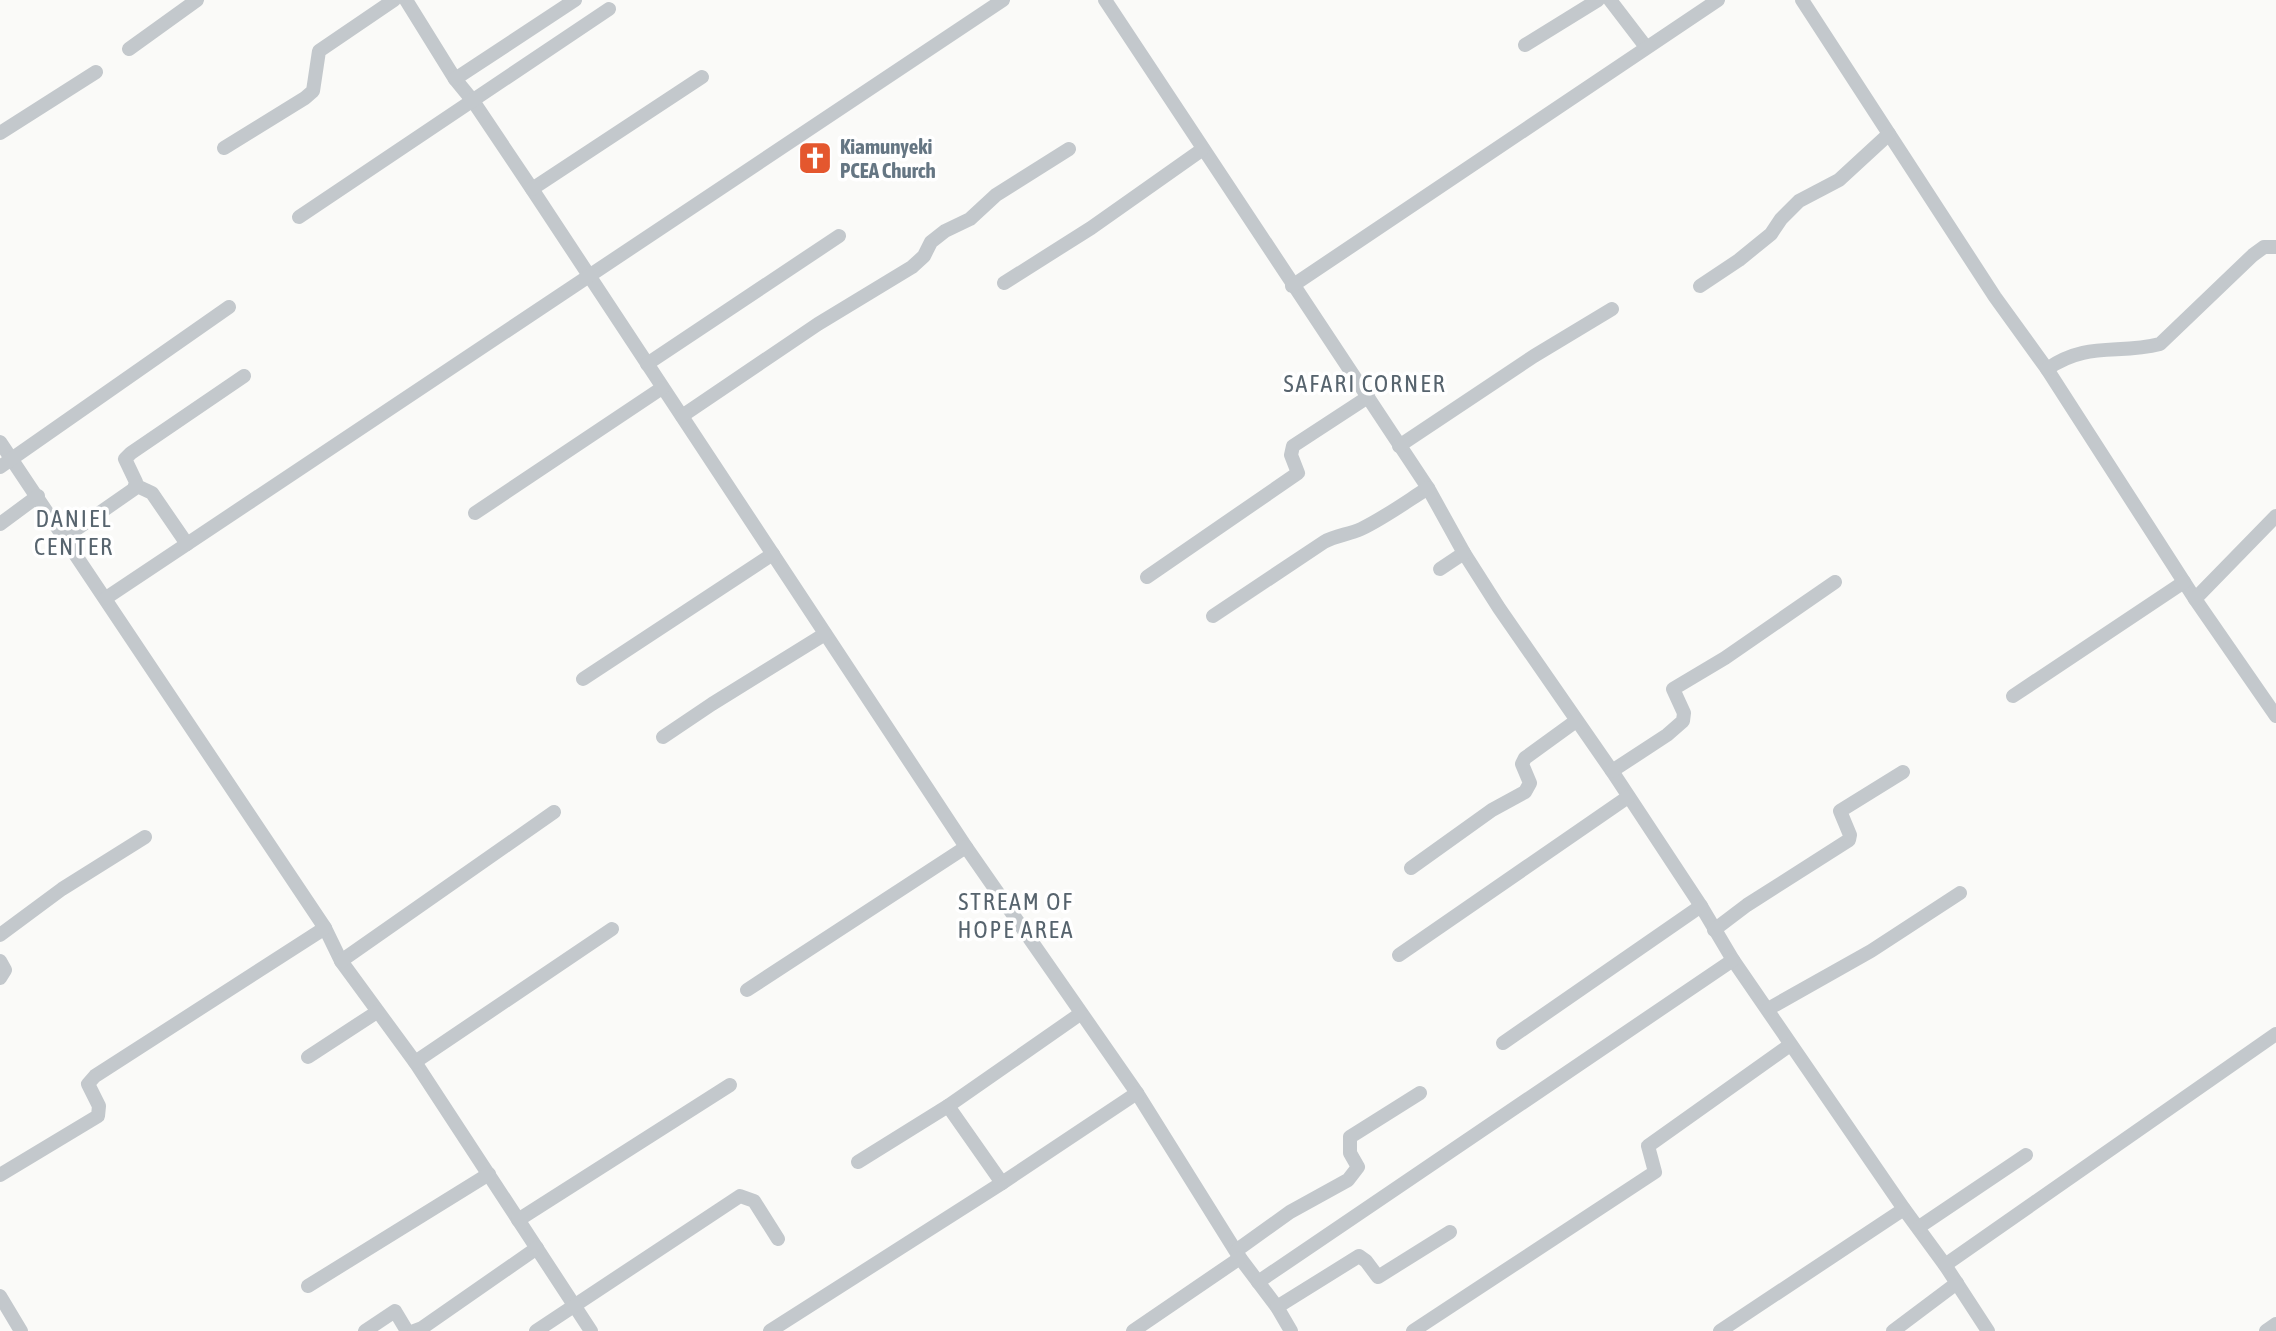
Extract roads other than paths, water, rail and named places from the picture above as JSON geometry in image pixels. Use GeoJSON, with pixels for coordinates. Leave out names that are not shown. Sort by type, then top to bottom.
{"type":"FeatureCollection","features":[{"type":"Feature","properties":{"kind":"street"},"geometry":{"type":"LineString","coordinates":[[129,49],[197,0]]}},
{"type":"Feature","properties":{"kind":"street"},"geometry":{"type":"LineString","coordinates":[[223,148],[305,98],[313,91],[319,51],[394,0]]}},
{"type":"Feature","properties":{"kind":"street"},"geometry":{"type":"LineString","coordinates":[[406,0],[966,848],[1137,1093],[1238,1254],[1291,1331]]}},
{"type":"Feature","properties":{"kind":"street"},"geometry":{"type":"LineString","coordinates":[[456,79],[575,0]]}},
{"type":"Feature","properties":{"kind":"street"},"geometry":{"type":"LineString","coordinates":[[106,598],[1003,0]]}},
{"type":"Feature","properties":{"kind":"street"},"geometry":{"type":"LineString","coordinates":[[1105,0],[1428,488],[1464,553],[1612,771],[1701,906],[1733,960],[1988,1331]]}},
{"type":"Feature","properties":{"kind":"street"},"geometry":{"type":"LineString","coordinates":[[1525,45],[1598,0]]}},
{"type":"Feature","properties":{"kind":"street"},"geometry":{"type":"LineString","coordinates":[[1610,0],[1646,47]]}},
{"type":"Feature","properties":{"kind":"street"},"geometry":{"type":"LineString","coordinates":[[1292,285],[1718,0]]}},
{"type":"Feature","properties":{"kind":"street"},"geometry":{"type":"LineString","coordinates":[[1802,0],[1996,297],[2047,369],[2194,599],[2276,716]]}},
{"type":"Feature","properties":{"kind":"street"},"geometry":{"type":"LineString","coordinates":[[299,217],[610,9]]}},
{"type":"Feature","properties":{"kind":"street"},"geometry":{"type":"LineString","coordinates":[[0,133],[96,72]]}},
{"type":"Feature","properties":{"kind":"street"},"geometry":{"type":"LineString","coordinates":[[532,190],[702,77]]}},
{"type":"Feature","properties":{"kind":"street"},"geometry":{"type":"LineString","coordinates":[[1700,286],[1771,234],[1799,201],[1839,180],[1889,134]]}},
{"type":"Feature","properties":{"kind":"street"},"geometry":{"type":"LineString","coordinates":[[682,416],[818,324],[912,267],[924,256],[931,242],[945,231],[970,219],[996,195],[1069,149]]}},
{"type":"Feature","properties":{"kind":"street"},"geometry":{"type":"LineString","coordinates":[[1004,283],[1091,228],[1203,149]]}},
{"type":"Feature","properties":{"kind":"street"},"geometry":{"type":"LineString","coordinates":[[648,364],[839,236]]}},
{"type":"Feature","properties":{"kind":"street"},"geometry":{"type":"LineString","coordinates":[[2047,369],[2063,358],[2079,353],[2160,344],[2253,255],[2264,247],[2276,247]]}},
{"type":"Feature","properties":{"kind":"street"},"geometry":{"type":"LineString","coordinates":[[6,463],[229,307]]}},
{"type":"Feature","properties":{"kind":"street"},"geometry":{"type":"LineString","coordinates":[[1399,446],[1534,356],[1612,309]]}},
{"type":"Feature","properties":{"kind":"street"},"geometry":{"type":"LineString","coordinates":[[136,486],[130,465],[125,459],[244,376]]}},
{"type":"Feature","properties":{"kind":"street"},"geometry":{"type":"LineString","coordinates":[[475,513],[663,388]]}},
{"type":"Feature","properties":{"kind":"street"},"geometry":{"type":"LineString","coordinates":[[1147,578],[1298,473],[1291,455],[1293,446],[1367,397]]}},
{"type":"Feature","properties":{"kind":"street"},"geometry":{"type":"LineString","coordinates":[[0,442],[6,463],[38,496],[325,928],[341,961],[415,1062],[591,1331]]}},
{"type":"Feature","properties":{"kind":"street"},"geometry":{"type":"LineString","coordinates":[[136,486],[152,493],[187,544]]}},
{"type":"Feature","properties":{"kind":"street"},"geometry":{"type":"LineString","coordinates":[[65,537],[136,486]]}},
{"type":"Feature","properties":{"kind":"street"},"geometry":{"type":"LineString","coordinates":[[1213,616],[1324,542],[1369,525],[1428,488]]}},
{"type":"Feature","properties":{"kind":"street"},"geometry":{"type":"LineString","coordinates":[[0,524],[38,496]]}},
{"type":"Feature","properties":{"kind":"street"},"geometry":{"type":"LineString","coordinates":[[2194,599],[2276,516]]}},
{"type":"Feature","properties":{"kind":"street"},"geometry":{"type":"LineString","coordinates":[[1440,569],[1464,553]]}},
{"type":"Feature","properties":{"kind":"street"},"geometry":{"type":"LineString","coordinates":[[583,679],[773,554]]}},
{"type":"Feature","properties":{"kind":"street"},"geometry":{"type":"LineString","coordinates":[[1612,771],[1667,735],[1683,721],[1684,713],[1673,689],[1725,658],[1835,582]]}},
{"type":"Feature","properties":{"kind":"street"},"geometry":{"type":"LineString","coordinates":[[2012,696],[2184,582]]}},
{"type":"Feature","properties":{"kind":"street"},"geometry":{"type":"LineString","coordinates":[[663,737],[825,634]]}},
{"type":"Feature","properties":{"kind":"street"},"geometry":{"type":"LineString","coordinates":[[1411,868],[1492,810],[1525,792],[1530,783],[1522,764],[1525,758],[1576,721]]}},
{"type":"Feature","properties":{"kind":"street"},"geometry":{"type":"LineString","coordinates":[[1714,930],[1747,905],[1849,840],[1850,835],[1840,811],[1903,772]]}},
{"type":"Feature","properties":{"kind":"street"},"geometry":{"type":"LineString","coordinates":[[1399,955],[1628,797]]}},
{"type":"Feature","properties":{"kind":"street"},"geometry":{"type":"LineString","coordinates":[[341,961],[554,812]]}},
{"type":"Feature","properties":{"kind":"street"},"geometry":{"type":"LineString","coordinates":[[0,935],[62,889],[145,837]]}},
{"type":"Feature","properties":{"kind":"street"},"geometry":{"type":"LineString","coordinates":[[747,990],[966,848]]}},
{"type":"Feature","properties":{"kind":"street"},"geometry":{"type":"LineString","coordinates":[[1768,1009],[1871,951],[1960,893]]}},
{"type":"Feature","properties":{"kind":"street"},"geometry":{"type":"LineString","coordinates":[[1503,1043],[1701,906]]}},
{"type":"Feature","properties":{"kind":"street"},"geometry":{"type":"LineString","coordinates":[[0,1175],[98,1116],[99,1106],[88,1084],[94,1076],[325,928]]}},
{"type":"Feature","properties":{"kind":"street"},"geometry":{"type":"LineString","coordinates":[[415,1062],[612,929]]}},
{"type":"Feature","properties":{"kind":"street"},"geometry":{"type":"LineString","coordinates":[[1258,1282],[1733,960]]}},
{"type":"Feature","properties":{"kind":"street"},"geometry":{"type":"LineString","coordinates":[[0,961],[5,973],[0,978]]}},
{"type":"Feature","properties":{"kind":"street"},"geometry":{"type":"LineString","coordinates":[[308,1058],[377,1012]]}},
{"type":"Feature","properties":{"kind":"street"},"geometry":{"type":"LineString","coordinates":[[858,1162],[948,1106],[1080,1014]]}},
{"type":"Feature","properties":{"kind":"street"},"geometry":{"type":"LineString","coordinates":[[1945,1265],[2276,1034]]}},
{"type":"Feature","properties":{"kind":"street"},"geometry":{"type":"LineString","coordinates":[[1413,1331],[1655,1172],[1648,1146],[1790,1045]]}},
{"type":"Feature","properties":{"kind":"street"},"geometry":{"type":"LineString","coordinates":[[518,1220],[730,1085]]}},
{"type":"Feature","properties":{"kind":"street"},"geometry":{"type":"LineString","coordinates":[[770,1331],[1137,1093]]}},
{"type":"Feature","properties":{"kind":"street"},"geometry":{"type":"LineString","coordinates":[[1133,1331],[1290,1212],[1348,1180],[1358,1167],[1349,1153],[1350,1136],[1420,1093]]}},
{"type":"Feature","properties":{"kind":"street"},"geometry":{"type":"LineString","coordinates":[[948,1106],[1002,1183]]}},
{"type":"Feature","properties":{"kind":"street"},"geometry":{"type":"LineString","coordinates":[[1919,1227],[2026,1155]]}},
{"type":"Feature","properties":{"kind":"street"},"geometry":{"type":"LineString","coordinates":[[308,1286],[489,1174]]}},
{"type":"Feature","properties":{"kind":"street"},"geometry":{"type":"LineString","coordinates":[[536,1331],[740,1196],[754,1201],[778,1239]]}},
{"type":"Feature","properties":{"kind":"street"},"geometry":{"type":"LineString","coordinates":[[1720,1331],[1904,1209]]}},
{"type":"Feature","properties":{"kind":"street"},"geometry":{"type":"LineString","coordinates":[[1277,1307],[1354,1259],[1363,1257],[1378,1277],[1450,1232]]}},
{"type":"Feature","properties":{"kind":"street"},"geometry":{"type":"LineString","coordinates":[[414,1331],[537,1248]]}},
{"type":"Feature","properties":{"kind":"street"},"geometry":{"type":"LineString","coordinates":[[1893,1331],[1957,1283]]}},
{"type":"Feature","properties":{"kind":"street"},"geometry":{"type":"LineString","coordinates":[[0,1296],[21,1331]]}},
{"type":"Feature","properties":{"kind":"street"},"geometry":{"type":"LineString","coordinates":[[365,1331],[394,1311],[407,1331]]}},
{"type":"Feature","properties":{"kind":"street"},"geometry":{"type":"LineString","coordinates":[[2266,1331],[2276,1324]]}},
{"type":"Feature","properties":{"kind":"place","name":"Kiamunyeki PCEA Church"},"geometry":{"type":"Point","coordinates":[815,158]}},
{"type":"Feature","properties":{"kind":"district","name":"SAFARI CORNER"},"geometry":{"type":"Point","coordinates":[1365,383]}},
{"type":"Feature","properties":{"kind":"district","name":"DANIEL CENTER"},"geometry":{"type":"Point","coordinates":[74,532]}},
{"type":"Feature","properties":{"kind":"district","name":"STREAM OF HOPE AREA"},"geometry":{"type":"Point","coordinates":[1016,915]}}]}
